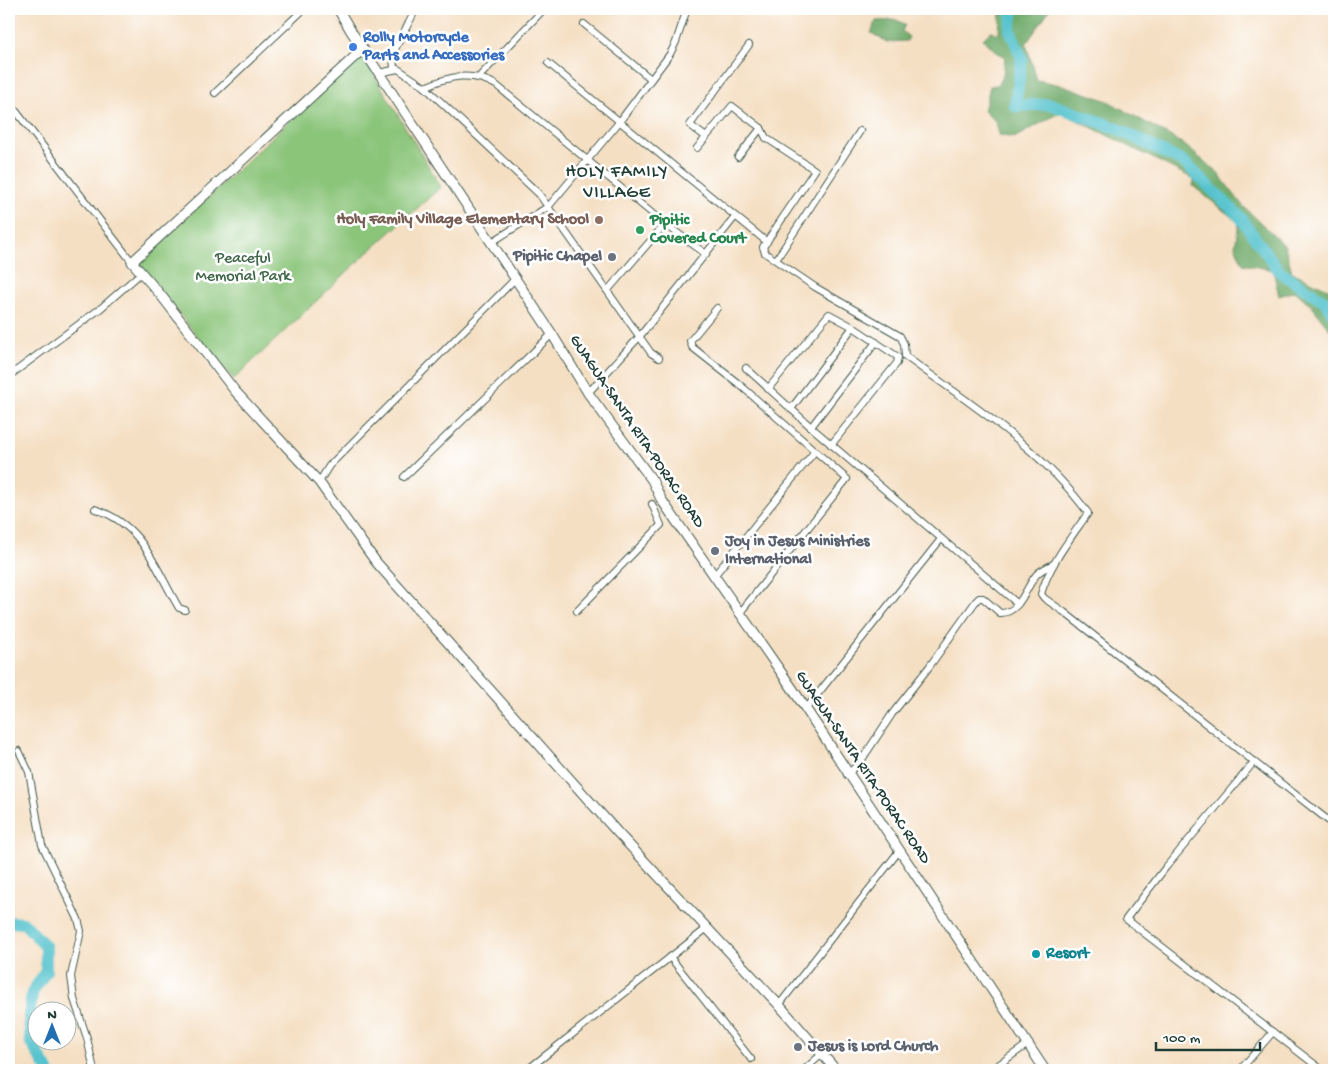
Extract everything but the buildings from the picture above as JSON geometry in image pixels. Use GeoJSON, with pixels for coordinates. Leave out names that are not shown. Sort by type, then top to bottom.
{"type":"FeatureCollection","features":[{"type":"Feature","properties":{"kind":"street"},"geometry":{"type":"LineString","coordinates":[[215,93],[304,9]]}},
{"type":"Feature","properties":{"kind":"street","name":"GUAGUA-SANTA RITA-PORAC ROAD"},"geometry":{"type":"LineString","coordinates":[[338,9],[492,242],[588,392],[652,480],[661,499],[805,710],[1045,1070]]}},
{"type":"Feature","properties":{"kind":"street"},"geometry":{"type":"LineString","coordinates":[[394,69],[392,53],[416,9]]}},
{"type":"Feature","properties":{"kind":"street"},"geometry":{"type":"LineString","coordinates":[[478,78],[544,9]]}},
{"type":"Feature","properties":{"kind":"street"},"geometry":{"type":"LineString","coordinates":[[492,242],[549,206],[620,120],[651,79],[676,42],[687,9]]}},
{"type":"Feature","properties":{"kind":"street"},"geometry":{"type":"LineString","coordinates":[[584,24],[651,79]]}},
{"type":"Feature","properties":{"kind":"street"},"geometry":{"type":"LineString","coordinates":[[706,137],[690,124],[749,45]]}},
{"type":"Feature","properties":{"kind":"street"},"geometry":{"type":"LineString","coordinates":[[132,262],[363,49]]}},
{"type":"Feature","properties":{"kind":"street"},"geometry":{"type":"LineString","coordinates":[[548,62],[767,242]]}},
{"type":"Feature","properties":{"kind":"street"},"geometry":{"type":"LineString","coordinates":[[379,73],[394,69],[402,71],[425,87],[549,206],[652,353],[659,358]]}},
{"type":"Feature","properties":{"kind":"street"},"geometry":{"type":"LineString","coordinates":[[425,87],[453,77],[478,78],[492,83],[503,90],[665,224],[706,254]]}},
{"type":"Feature","properties":{"kind":"street"},"geometry":{"type":"LineString","coordinates":[[9,102],[132,262],[235,391],[319,482],[376,562],[706,929],[779,1005],[836,1070]]}},
{"type":"Feature","properties":{"kind":"street"},"geometry":{"type":"LineString","coordinates":[[697,148],[732,106],[761,128],[766,138],[815,170],[763,249],[816,287],[900,336],[904,344],[906,356],[984,411],[1072,491],[1088,513],[1054,564],[1044,586],[1042,594],[1044,598],[1334,825]]}},
{"type":"Feature","properties":{"kind":"street"},"geometry":{"type":"LineString","coordinates":[[738,157],[761,128]]}},
{"type":"Feature","properties":{"kind":"street"},"geometry":{"type":"LineString","coordinates":[[776,260],[829,175],[860,131]]}},
{"type":"Feature","properties":{"kind":"street"},"geometry":{"type":"LineString","coordinates":[[588,392],[640,336],[735,216]]}},
{"type":"Feature","properties":{"kind":"street"},"geometry":{"type":"LineString","coordinates":[[608,290],[665,224]]}},
{"type":"Feature","properties":{"kind":"street"},"geometry":{"type":"LineString","coordinates":[[9,376],[101,308],[141,273]]}},
{"type":"Feature","properties":{"kind":"street"},"geometry":{"type":"LineString","coordinates":[[319,482],[329,466],[515,279]]}},
{"type":"Feature","properties":{"kind":"street"},"geometry":{"type":"LineString","coordinates":[[718,308],[690,344],[847,479],[740,614]]}},
{"type":"Feature","properties":{"kind":"street"},"geometry":{"type":"LineString","coordinates":[[768,389],[827,315],[832,315],[853,327],[898,357],[899,360],[831,444]]}},
{"type":"Feature","properties":{"kind":"street"},"geometry":{"type":"LineString","coordinates":[[791,409],[853,327]]}},
{"type":"Feature","properties":{"kind":"street"},"geometry":{"type":"LineString","coordinates":[[404,476],[552,334]]}},
{"type":"Feature","properties":{"kind":"street"},"geometry":{"type":"LineString","coordinates":[[811,427],[876,342]]}},
{"type":"Feature","properties":{"kind":"street"},"geometry":{"type":"LineString","coordinates":[[746,368],[811,427],[1018,604]]}},
{"type":"Feature","properties":{"kind":"street"},"geometry":{"type":"LineString","coordinates":[[714,576],[815,451]]}},
{"type":"Feature","properties":{"kind":"street"},"geometry":{"type":"LineString","coordinates":[[577,611],[661,525],[652,504]]}},
{"type":"Feature","properties":{"kind":"street"},"geometry":{"type":"LineString","coordinates":[[95,509],[112,515],[131,531],[154,561],[179,608],[185,610]]}},
{"type":"Feature","properties":{"kind":"street"},"geometry":{"type":"LineString","coordinates":[[805,710],[942,539]]}},
{"type":"Feature","properties":{"kind":"street"},"geometry":{"type":"LineString","coordinates":[[847,775],[861,761],[892,714],[929,668],[976,601],[979,598],[984,598],[1000,613],[1006,613],[1018,604],[1038,573],[1054,564]]}},
{"type":"Feature","properties":{"kind":"street"},"geometry":{"type":"LineString","coordinates":[[1031,582],[1044,586]]}},
{"type":"Feature","properties":{"kind":"street"},"geometry":{"type":"LineString","coordinates":[[19,751],[29,772],[42,845],[78,919],[81,931],[71,976],[74,998],[87,1038],[94,1070]]}},
{"type":"Feature","properties":{"kind":"street"},"geometry":{"type":"LineString","coordinates":[[1254,762],[1166,867],[1126,919],[1322,1070]]}},
{"type":"Feature","properties":{"kind":"street"},"geometry":{"type":"LineString","coordinates":[[779,1005],[899,850]]}},
{"type":"Feature","properties":{"kind":"street"},"geometry":{"type":"LineString","coordinates":[[527,1070],[706,929]]}},
{"type":"Feature","properties":{"kind":"street"},"geometry":{"type":"LineString","coordinates":[[670,957],[751,1059]]}},
{"type":"Feature","properties":{"kind":"street"},"geometry":{"type":"LineString","coordinates":[[1240,1070],[1273,1032]]}},
{"type":"Feature","properties":{"kind":"street"},"geometry":{"type":"LineString","coordinates":[[991,1070],[1028,1044]]}},
{"type":"Feature","properties":{"kind":"street"},"geometry":{"type":"LineString","coordinates":[[804,1070],[822,1054]]}},
{"type":"Feature","properties":{"kind":"green space"},"geometry":{"type":"Polygon","coordinates":[[[1000,9],[1050,9],[1026,44],[1037,80],[1065,86],[1108,101],[1182,143],[1217,172],[1243,206],[1285,246],[1292,272],[1334,292],[1334,335],[1311,305],[1295,291],[1279,296],[1273,270],[1243,264],[1235,246],[1239,223],[1193,186],[1194,179],[1061,112],[1014,138],[999,135],[996,122],[984,111],[990,86],[997,85],[1003,76],[1005,57],[983,39],[991,31],[999,34],[1000,9]]]}},
{"type":"Feature","properties":{"kind":"green space"},"geometry":{"type":"Polygon","coordinates":[[[897,20],[905,25],[902,31],[909,37],[907,41],[887,42],[871,33],[876,21],[897,20]]]}},
{"type":"Feature","properties":{"kind":"green space","name":"Peaceful Memorial Park"},"geometry":{"type":"Polygon","coordinates":[[[361,53],[441,187],[365,255],[234,379],[216,360],[139,263],[361,53]]]}},
{"type":"Feature","properties":{"kind":"waterway"},"geometry":{"type":"LineString","coordinates":[[1013,9],[1010,30],[1022,59],[1015,106],[1050,104],[1116,128],[1185,163],[1240,217],[1280,272],[1326,302],[1334,316]]}},
{"type":"Feature","properties":{"kind":"waterway"},"geometry":{"type":"LineString","coordinates":[[9,922],[24,923],[46,947],[46,971],[32,993],[29,1017],[31,1043],[48,1070]]}},
{"type":"Feature","properties":{"kind":"place","name":"Rolly Motorcycle Parts and Accessories"},"geometry":{"type":"Point","coordinates":[353,47]}},
{"type":"Feature","properties":{"kind":"place","name":"Holy Family Village Elementary School"},"geometry":{"type":"Point","coordinates":[599,220]}},
{"type":"Feature","properties":{"kind":"place","name":"Pipitic Covered Court"},"geometry":{"type":"Point","coordinates":[640,230]}},
{"type":"Feature","properties":{"kind":"place","name":"Pipitic Chapel"},"geometry":{"type":"Point","coordinates":[612,257]}},
{"type":"Feature","properties":{"kind":"place","name":"Joy in Jesus Ministries International"},"geometry":{"type":"Point","coordinates":[715,551]}},
{"type":"Feature","properties":{"kind":"place","name":"Resort"},"geometry":{"type":"Point","coordinates":[1036,954]}},
{"type":"Feature","properties":{"kind":"place","name":"Jesus is Lord Church"},"geometry":{"type":"Point","coordinates":[798,1047]}},
{"type":"Feature","properties":{"kind":"district","name":"HOLY FAMILY VILLAGE"},"geometry":{"type":"Point","coordinates":[617,182]}}]}
